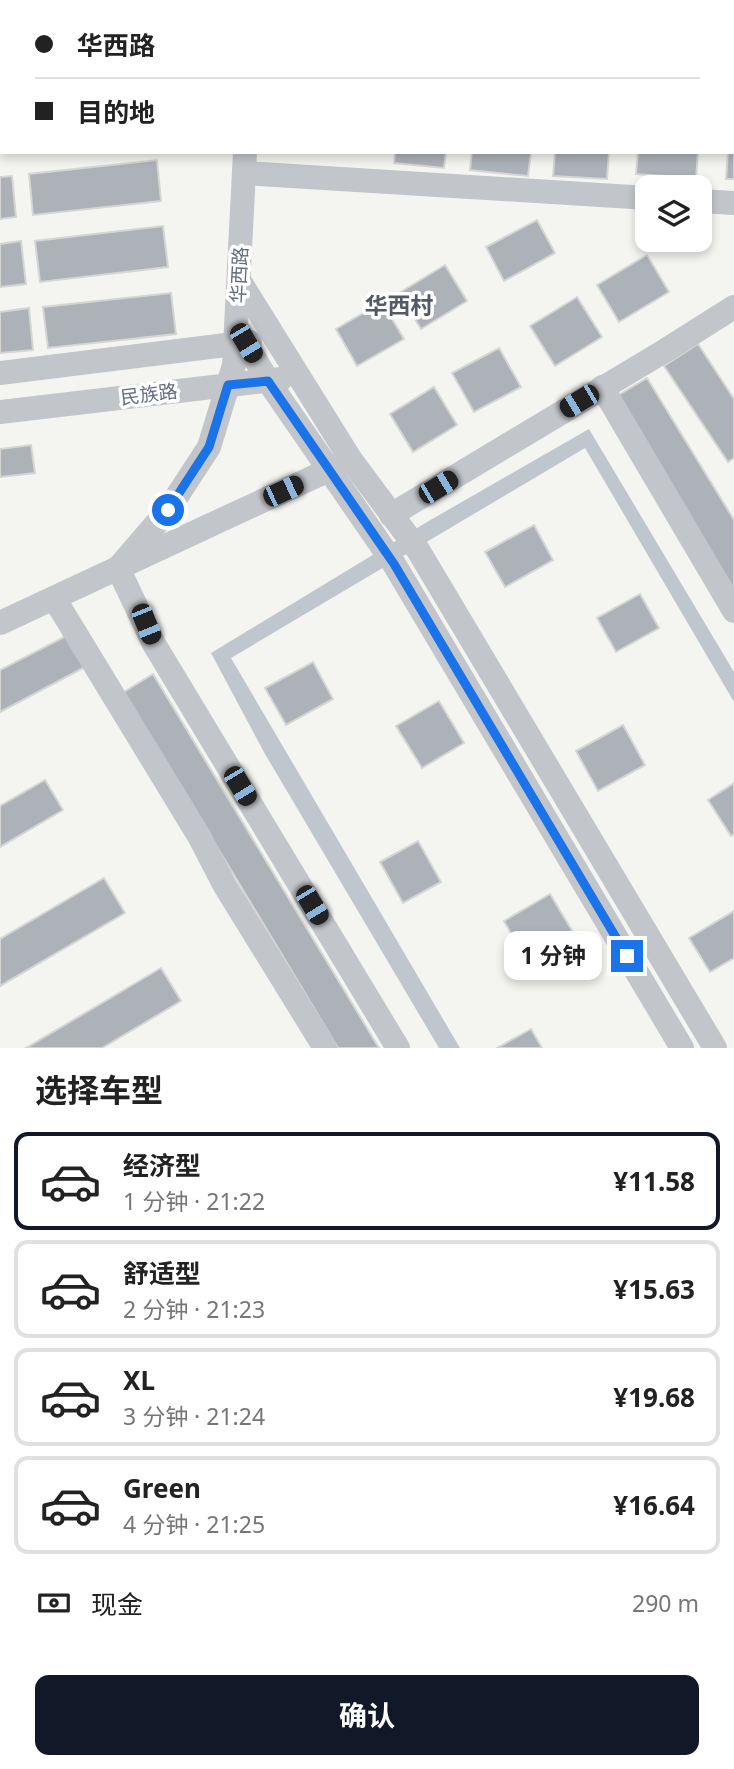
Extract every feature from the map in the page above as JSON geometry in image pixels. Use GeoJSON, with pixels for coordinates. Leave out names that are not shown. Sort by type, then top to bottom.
{"type":"FeatureCollection","features":[{"type":"Feature","properties":{"kind":"street"},"geometry":{"type":"LineString","coordinates":[[244,163],[635,197]]}},
{"type":"Feature","properties":{"kind":"street","name":"华西路"},"geometry":{"type":"LineString","coordinates":[[0,623],[118,568],[168,510],[209,447],[234,365],[239,338],[244,163]]}},
{"type":"Feature","properties":{"kind":"street"},"geometry":{"type":"LineString","coordinates":[[712,202],[734,203]]}},
{"type":"Feature","properties":{"kind":"street"},"geometry":{"type":"LineString","coordinates":[[239,280],[298,377],[381,546],[682,1048]]}},
{"type":"Feature","properties":{"kind":"street"},"geometry":{"type":"LineString","coordinates":[[405,532],[602,387],[734,306]]}},
{"type":"Feature","properties":{"kind":"street"},"geometry":{"type":"LineString","coordinates":[[239,338],[268,381],[340,465],[405,532],[715,1048]]}},
{"type":"Feature","properties":{"kind":"street","name":"民族路"},"geometry":{"type":"LineString","coordinates":[[0,373],[239,338],[275,340]]}},
{"type":"Feature","properties":{"kind":"street","name":"民族路"},"geometry":{"type":"LineString","coordinates":[[0,412],[298,377]]}},
{"type":"Feature","properties":{"kind":"street"},"geometry":{"type":"LineString","coordinates":[[602,387],[734,611]]}},
{"type":"Feature","properties":{"kind":"street"},"geometry":{"type":"LineString","coordinates":[[340,465],[118,568],[154,644],[398,1048]]}},
{"type":"Feature","properties":{"kind":"street"},"geometry":{"type":"LineString","coordinates":[[54,598],[325,1048]]}},
{"type":"Feature","properties":{"kind":"shaded area"},"geometry":{"type":"Polygon","coordinates":[[[589,429],[734,672],[734,702],[585,448],[231,658],[460,1048],[439,1048],[265,754],[211,653],[427,522],[589,429]]]}},
{"type":"Feature","properties":{"kind":"building"},"geometry":{"type":"Polygon","coordinates":[[[395,154],[446,154],[444,168],[394,163],[395,154]]]}},
{"type":"Feature","properties":{"kind":"building"},"geometry":{"type":"Polygon","coordinates":[[[472,154],[531,154],[528,176],[470,170],[472,154]]]}},
{"type":"Feature","properties":{"kind":"building"},"geometry":{"type":"Polygon","coordinates":[[[555,154],[609,154],[607,179],[553,176],[555,154]]]}},
{"type":"Feature","properties":{"kind":"building"},"geometry":{"type":"Polygon","coordinates":[[[638,154],[698,154],[696,175],[636,174],[638,154]]]}},
{"type":"Feature","properties":{"kind":"building"},"geometry":{"type":"Polygon","coordinates":[[[728,154],[734,154],[734,179],[726,179],[728,154]]]}},
{"type":"Feature","properties":{"kind":"building"},"geometry":{"type":"Polygon","coordinates":[[[157,160],[161,201],[33,215],[29,174],[157,160]]]}},
{"type":"Feature","properties":{"kind":"building"},"geometry":{"type":"Polygon","coordinates":[[[12,176],[16,217],[0,219],[0,177],[12,176]]]}},
{"type":"Feature","properties":{"kind":"building"},"geometry":{"type":"Polygon","coordinates":[[[537,220],[555,253],[504,281],[486,247],[537,220]]]}},
{"type":"Feature","properties":{"kind":"building"},"geometry":{"type":"Polygon","coordinates":[[[163,226],[168,267],[40,282],[35,241],[163,226]]]}},
{"type":"Feature","properties":{"kind":"building"},"geometry":{"type":"Polygon","coordinates":[[[21,241],[26,284],[0,287],[0,244],[21,241]]]}},
{"type":"Feature","properties":{"kind":"building"},"geometry":{"type":"Polygon","coordinates":[[[647,255],[669,292],[619,322],[597,285],[647,255]]]}},
{"type":"Feature","properties":{"kind":"building"},"geometry":{"type":"Polygon","coordinates":[[[445,265],[467,301],[421,329],[399,293],[445,265]]]}},
{"type":"Feature","properties":{"kind":"building"},"geometry":{"type":"Polygon","coordinates":[[[171,293],[176,334],[48,348],[43,307],[171,293]]]}},
{"type":"Feature","properties":{"kind":"building"},"geometry":{"type":"Polygon","coordinates":[[[577,297],[602,337],[555,366],[530,326],[577,297]]]}},
{"type":"Feature","properties":{"kind":"building"},"geometry":{"type":"Polygon","coordinates":[[[382,302],[404,339],[357,366],[336,329],[382,302]]]}},
{"type":"Feature","properties":{"kind":"building"},"geometry":{"type":"Polygon","coordinates":[[[29,308],[33,350],[0,353],[0,312],[29,308]]]}},
{"type":"Feature","properties":{"kind":"building"},"geometry":{"type":"Polygon","coordinates":[[[698,344],[734,399],[734,458],[728,462],[664,366],[698,344]]]}},
{"type":"Feature","properties":{"kind":"building"},"geometry":{"type":"Polygon","coordinates":[[[499,348],[521,387],[474,412],[452,373],[499,348]]]}},
{"type":"Feature","properties":{"kind":"building"},"geometry":{"type":"Polygon","coordinates":[[[647,378],[734,520],[734,599],[612,399],[647,378]]]}},
{"type":"Feature","properties":{"kind":"building"},"geometry":{"type":"Polygon","coordinates":[[[434,387],[457,425],[413,452],[390,414],[434,387]]]}},
{"type":"Feature","properties":{"kind":"building"},"geometry":{"type":"Polygon","coordinates":[[[31,445],[35,473],[0,477],[0,449],[31,445]]]}},
{"type":"Feature","properties":{"kind":"building"},"geometry":{"type":"Polygon","coordinates":[[[534,525],[553,560],[505,587],[485,552],[534,525]]]}},
{"type":"Feature","properties":{"kind":"building"},"geometry":{"type":"Polygon","coordinates":[[[640,594],[659,628],[616,652],[597,618],[640,594]]]}},
{"type":"Feature","properties":{"kind":"building"},"geometry":{"type":"Polygon","coordinates":[[[68,635],[85,667],[0,712],[0,670],[68,635]]]}},
{"type":"Feature","properties":{"kind":"building"},"geometry":{"type":"Polygon","coordinates":[[[313,662],[333,699],[286,725],[265,688],[313,662]]]}},
{"type":"Feature","properties":{"kind":"building"},"geometry":{"type":"Polygon","coordinates":[[[153,674],[379,1048],[338,1048],[124,692],[153,674]]]}},
{"type":"Feature","properties":{"kind":"building"},"geometry":{"type":"Polygon","coordinates":[[[439,701],[464,743],[422,768],[396,726],[439,701]]]}},
{"type":"Feature","properties":{"kind":"building"},"geometry":{"type":"Polygon","coordinates":[[[623,725],[645,765],[598,791],[576,751],[623,725]]]}},
{"type":"Feature","properties":{"kind":"building"},"geometry":{"type":"Polygon","coordinates":[[[45,780],[63,810],[0,847],[0,806],[45,780]]]}},
{"type":"Feature","properties":{"kind":"building"},"geometry":{"type":"Polygon","coordinates":[[[734,783],[734,834],[731,836],[708,800],[734,783]]]}},
{"type":"Feature","properties":{"kind":"building"},"geometry":{"type":"Polygon","coordinates":[[[418,841],[441,882],[403,903],[380,862],[418,841]]]}},
{"type":"Feature","properties":{"kind":"building"},"geometry":{"type":"Polygon","coordinates":[[[104,878],[125,913],[0,986],[0,939],[104,878]]]}},
{"type":"Feature","properties":{"kind":"building"},"geometry":{"type":"Polygon","coordinates":[[[550,894],[574,934],[527,961],[504,921],[550,894]]]}},
{"type":"Feature","properties":{"kind":"building"},"geometry":{"type":"Polygon","coordinates":[[[734,911],[734,958],[710,972],[689,938],[734,911]]]}},
{"type":"Feature","properties":{"kind":"building"},"geometry":{"type":"Polygon","coordinates":[[[161,968],[181,1001],[102,1048],[26,1048],[161,968]]]}},
{"type":"Feature","properties":{"kind":"building"},"geometry":{"type":"Polygon","coordinates":[[[531,1029],[542,1048],[497,1048],[531,1029]]]}},
{"type":"Feature","properties":{"kind":"district","name":"华西村"},"geometry":{"type":"Point","coordinates":[399,305]}},
{"type":"Feature","properties":{"kind":"route"},"geometry":{"type":"LineString","coordinates":[[168,510],[209,447],[228,385],[268,381],[394,564],[627,956]]}}]}
